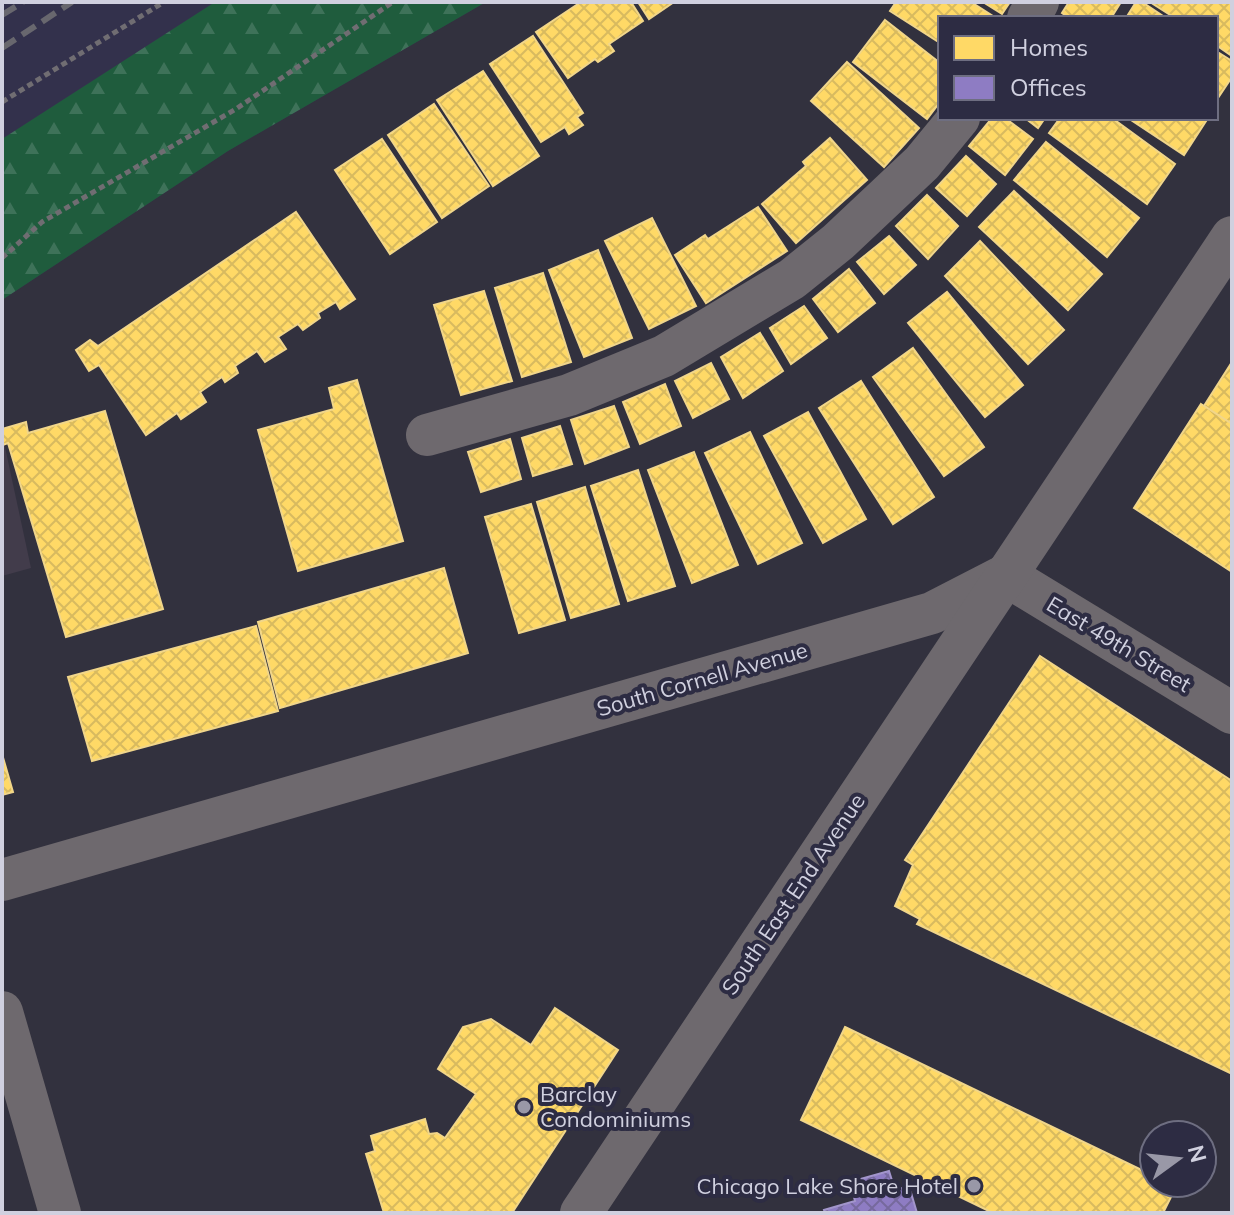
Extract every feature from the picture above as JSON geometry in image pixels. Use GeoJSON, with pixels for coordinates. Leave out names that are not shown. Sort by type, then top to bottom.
{"type":"FeatureCollection","features":[{"type":"Feature","properties":{"kind":"street"},"geometry":{"type":"LineString","coordinates":[[427,435],[569,395],[664,356],[792,279],[838,242],[922,163],[957,120]]}},
{"type":"Feature","properties":{"kind":"street","name":"South Cornell Avenue"},"geometry":{"type":"LineString","coordinates":[[2,880],[932,613],[1005,575],[1098,441],[1232,237]]}},
{"type":"Feature","properties":{"kind":"street","name":"East 49th Street"},"geometry":{"type":"LineString","coordinates":[[1005,575],[1232,713]]}},
{"type":"Feature","properties":{"kind":"street","name":"South East End Avenue"},"geometry":{"type":"LineString","coordinates":[[581,1213],[1005,575]]}},
{"type":"Feature","properties":{"kind":"street"},"geometry":{"type":"LineString","coordinates":[[2,1012],[60,1213]]}},
{"type":"Feature","properties":{"kind":"path"},"geometry":{"type":"LineString","coordinates":[[2,102],[164,2]]}},
{"type":"Feature","properties":{"kind":"path"},"geometry":{"type":"LineString","coordinates":[[2,258],[42,222],[236,109],[393,2]]}},
{"type":"Feature","properties":{"kind":"shaded area"},"geometry":{"type":"Polygon","coordinates":[[[2,2],[486,2],[228,151],[2,300],[2,2]]]}},
{"type":"Feature","properties":{"kind":"shaded area"},"geometry":{"type":"Polygon","coordinates":[[[2,433],[31,568],[2,576],[2,433]]]}},
{"type":"Feature","properties":{"kind":"green space"},"geometry":{"type":"Polygon","coordinates":[[[215,2],[486,2],[228,151],[2,300],[2,139],[215,2]]]}},
{"type":"Feature","properties":{"kind":"building: Homes"},"geometry":{"type":"Polygon","coordinates":[[[581,2],[631,2],[643,21],[609,44],[614,51],[598,62],[595,59],[568,78],[536,32],[581,2]]]}},
{"type":"Feature","properties":{"kind":"building: Homes"},"geometry":{"type":"Polygon","coordinates":[[[638,2],[674,2],[649,19],[638,2]]]}},
{"type":"Feature","properties":{"kind":"building: Homes"},"geometry":{"type":"Polygon","coordinates":[[[896,2],[971,2],[993,16],[938,16],[938,42],[890,11],[896,2]]]}},
{"type":"Feature","properties":{"kind":"building: Homes"},"geometry":{"type":"Polygon","coordinates":[[[983,2],[1010,2],[1002,14],[983,2]]]}},
{"type":"Feature","properties":{"kind":"building: Homes"},"geometry":{"type":"Polygon","coordinates":[[[1069,2],[1121,2],[1112,16],[1066,16],[1062,13],[1069,2]]]}},
{"type":"Feature","properties":{"kind":"building: Homes"},"geometry":{"type":"Polygon","coordinates":[[[1136,2],[1142,2],[1163,16],[1127,16],[1136,2]]]}},
{"type":"Feature","properties":{"kind":"building: Homes"},"geometry":{"type":"Polygon","coordinates":[[[1150,2],[1232,2],[1232,56],[1218,46],[1218,16],[1172,16],[1150,2]]]}},
{"type":"Feature","properties":{"kind":"building: Homes"},"geometry":{"type":"Polygon","coordinates":[[[885,20],[938,61],[938,105],[927,119],[853,62],[885,20]]]}},
{"type":"Feature","properties":{"kind":"building: Homes"},"geometry":{"type":"Polygon","coordinates":[[[533,36],[583,113],[577,117],[583,125],[569,134],[565,127],[541,142],[490,64],[533,36]]]}},
{"type":"Feature","properties":{"kind":"building: Homes"},"geometry":{"type":"Polygon","coordinates":[[[1218,52],[1232,61],[1232,77],[1218,98],[1218,52]]]}},
{"type":"Feature","properties":{"kind":"building: Homes"},"geometry":{"type":"Polygon","coordinates":[[[847,62],[919,128],[884,167],[811,101],[847,62]]]}},
{"type":"Feature","properties":{"kind":"building: Homes"},"geometry":{"type":"Polygon","coordinates":[[[483,71],[539,156],[493,186],[437,100],[483,71]]]}},
{"type":"Feature","properties":{"kind":"building: Homes"},"geometry":{"type":"Polygon","coordinates":[[[434,104],[489,186],[442,218],[388,135],[434,104]]]}},
{"type":"Feature","properties":{"kind":"building: Homes"},"geometry":{"type":"Polygon","coordinates":[[[990,120],[1008,120],[1033,139],[1005,175],[969,146],[990,120]]]}},
{"type":"Feature","properties":{"kind":"building: Homes"},"geometry":{"type":"Polygon","coordinates":[[[1028,120],[1044,120],[1038,128],[1028,120]]]}},
{"type":"Feature","properties":{"kind":"building: Homes"},"geometry":{"type":"Polygon","coordinates":[[[1059,120],[1115,120],[1175,164],[1147,204],[1049,133],[1059,120]]]}},
{"type":"Feature","properties":{"kind":"building: Homes"},"geometry":{"type":"Polygon","coordinates":[[[1131,120],[1207,120],[1184,155],[1131,120]]]}},
{"type":"Feature","properties":{"kind":"building: Homes"},"geometry":{"type":"Polygon","coordinates":[[[830,138],[867,180],[796,243],[762,204],[806,166],[803,162],[830,138]]]}},
{"type":"Feature","properties":{"kind":"building: Homes"},"geometry":{"type":"Polygon","coordinates":[[[382,139],[437,222],[390,254],[335,170],[382,139]]]}},
{"type":"Feature","properties":{"kind":"building: Homes"},"geometry":{"type":"Polygon","coordinates":[[[1046,142],[1139,218],[1107,257],[1014,180],[1046,142]]]}},
{"type":"Feature","properties":{"kind":"building: Homes"},"geometry":{"type":"Polygon","coordinates":[[[966,156],[996,184],[967,216],[936,188],[966,156]]]}},
{"type":"Feature","properties":{"kind":"building: Homes"},"geometry":{"type":"Polygon","coordinates":[[[1014,191],[1102,274],[1068,310],[979,227],[1014,191]]]}},
{"type":"Feature","properties":{"kind":"building: Homes"},"geometry":{"type":"Polygon","coordinates":[[[927,195],[958,226],[928,259],[896,226],[927,195]]]}},
{"type":"Feature","properties":{"kind":"building: Homes"},"geometry":{"type":"Polygon","coordinates":[[[758,207],[787,251],[706,303],[675,255],[705,235],[708,239],[758,207]]]}},
{"type":"Feature","properties":{"kind":"building: Homes"},"geometry":{"type":"Polygon","coordinates":[[[296,212],[355,299],[340,309],[336,302],[318,313],[320,318],[303,330],[298,324],[278,337],[286,349],[265,362],[257,351],[235,366],[238,373],[225,382],[222,377],[200,392],[206,402],[181,419],[177,413],[146,435],[99,365],[89,371],[76,350],[90,340],[98,346],[296,212]]]}},
{"type":"Feature","properties":{"kind":"building: Homes"},"geometry":{"type":"Polygon","coordinates":[[[652,218],[696,306],[649,329],[605,241],[652,218]]]}},
{"type":"Feature","properties":{"kind":"building: Homes"},"geometry":{"type":"Polygon","coordinates":[[[889,236],[916,265],[884,294],[857,262],[889,236]]]}},
{"type":"Feature","properties":{"kind":"building: Homes"},"geometry":{"type":"Polygon","coordinates":[[[980,241],[1064,330],[1028,364],[945,276],[980,241]]]}},
{"type":"Feature","properties":{"kind":"building: Homes"},"geometry":{"type":"Polygon","coordinates":[[[598,250],[632,338],[584,357],[549,270],[598,250]]]}},
{"type":"Feature","properties":{"kind":"building: Homes"},"geometry":{"type":"Polygon","coordinates":[[[849,269],[875,303],[838,332],[813,299],[849,269]]]}},
{"type":"Feature","properties":{"kind":"building: Homes"},"geometry":{"type":"Polygon","coordinates":[[[543,273],[571,362],[522,377],[495,288],[543,273]]]}},
{"type":"Feature","properties":{"kind":"building: Homes"},"geometry":{"type":"Polygon","coordinates":[[[484,291],[512,381],[461,395],[434,305],[484,291]]]}},
{"type":"Feature","properties":{"kind":"building: Homes"},"geometry":{"type":"Polygon","coordinates":[[[947,292],[1023,385],[985,417],[908,323],[947,292]]]}},
{"type":"Feature","properties":{"kind":"building: Homes"},"geometry":{"type":"Polygon","coordinates":[[[804,306],[827,338],[791,364],[770,328],[804,306]]]}},
{"type":"Feature","properties":{"kind":"building: Homes"},"geometry":{"type":"Polygon","coordinates":[[[760,333],[783,371],[743,398],[721,357],[760,333]]]}},
{"type":"Feature","properties":{"kind":"building: Homes"},"geometry":{"type":"Polygon","coordinates":[[[913,348],[984,447],[944,476],[873,377],[913,348]]]}},
{"type":"Feature","properties":{"kind":"building: Homes"},"geometry":{"type":"Polygon","coordinates":[[[1232,362],[1232,424],[1204,406],[1232,362]]]}},
{"type":"Feature","properties":{"kind":"building: Homes"},"geometry":{"type":"Polygon","coordinates":[[[711,363],[729,399],[693,418],[675,381],[711,363]]]}},
{"type":"Feature","properties":{"kind":"building: Homes"},"geometry":{"type":"Polygon","coordinates":[[[357,380],[403,541],[298,571],[258,430],[334,409],[329,388],[357,380]]]}},
{"type":"Feature","properties":{"kind":"building: Homes"},"geometry":{"type":"Polygon","coordinates":[[[861,381],[934,497],[893,524],[819,408],[861,381]]]}},
{"type":"Feature","properties":{"kind":"building: Homes"},"geometry":{"type":"Polygon","coordinates":[[[665,384],[681,426],[640,444],[623,402],[665,384]]]}},
{"type":"Feature","properties":{"kind":"building: Homes"},"geometry":{"type":"Polygon","coordinates":[[[1201,404],[1232,424],[1232,572],[1134,508],[1201,404]]]}},
{"type":"Feature","properties":{"kind":"building: Homes"},"geometry":{"type":"Polygon","coordinates":[[[614,406],[629,447],[585,464],[571,420],[614,406]]]}},
{"type":"Feature","properties":{"kind":"building: Homes"},"geometry":{"type":"Polygon","coordinates":[[[105,411],[163,609],[66,637],[8,443],[3,445],[2,429],[26,422],[28,433],[105,411]]]}},
{"type":"Feature","properties":{"kind":"building: Homes"},"geometry":{"type":"Polygon","coordinates":[[[808,412],[866,519],[823,543],[764,436],[808,412]]]}},
{"type":"Feature","properties":{"kind":"building: Homes"},"geometry":{"type":"Polygon","coordinates":[[[560,426],[572,464],[533,476],[522,438],[560,426]]]}},
{"type":"Feature","properties":{"kind":"building: Homes"},"geometry":{"type":"Polygon","coordinates":[[[750,432],[802,543],[758,564],[705,453],[750,432]]]}},
{"type":"Feature","properties":{"kind":"building: Homes"},"geometry":{"type":"Polygon","coordinates":[[[510,439],[521,479],[481,492],[468,452],[510,439]]]}},
{"type":"Feature","properties":{"kind":"building: Homes"},"geometry":{"type":"Polygon","coordinates":[[[694,452],[738,565],[692,583],[648,470],[694,452]]]}},
{"type":"Feature","properties":{"kind":"building: Homes"},"geometry":{"type":"Polygon","coordinates":[[[638,470],[675,586],[628,601],[591,486],[638,470]]]}},
{"type":"Feature","properties":{"kind":"building: Homes"},"geometry":{"type":"Polygon","coordinates":[[[585,487],[619,604],[571,618],[537,502],[585,487]]]}},
{"type":"Feature","properties":{"kind":"building: Homes"},"geometry":{"type":"Polygon","coordinates":[[[531,504],[565,620],[519,633],[485,517],[531,504]]]}},
{"type":"Feature","properties":{"kind":"building: Homes"},"geometry":{"type":"Polygon","coordinates":[[[444,568],[468,653],[280,708],[258,622],[444,568]]]}},
{"type":"Feature","properties":{"kind":"building: Homes"},"geometry":{"type":"Polygon","coordinates":[[[256,626],[278,711],[92,761],[68,677],[256,626]]]}},
{"type":"Feature","properties":{"kind":"building: Homes"},"geometry":{"type":"Polygon","coordinates":[[[1040,656],[1232,781],[1232,1074],[917,924],[920,919],[895,906],[913,865],[905,860],[1040,656]]]}},
{"type":"Feature","properties":{"kind":"building: Homes"},"geometry":{"type":"Polygon","coordinates":[[[2,754],[13,792],[2,795],[2,754]]]}},
{"type":"Feature","properties":{"kind":"building: Homes","name":"Barclay Condominiums"},"geometry":{"type":"Polygon","coordinates":[[[555,1008],[618,1050],[512,1213],[384,1213],[366,1154],[375,1151],[371,1136],[425,1119],[429,1134],[437,1133],[445,1138],[476,1094],[438,1069],[463,1027],[491,1019],[531,1045],[555,1008]]]}},
{"type":"Feature","properties":{"kind":"building: Homes"},"geometry":{"type":"Polygon","coordinates":[[[845,1027],[1138,1168],[1138,1199],[1170,1199],[1163,1213],[993,1213],[801,1120],[845,1027]]]}},
{"type":"Feature","properties":{"kind":"building: Offices"},"geometry":{"type":"Polygon","coordinates":[[[889,1171],[895,1190],[909,1186],[917,1213],[825,1213],[824,1210],[855,1201],[850,1182],[889,1171]]]}},
{"type":"Feature","properties":{"kind":"railway"},"geometry":{"type":"LineString","coordinates":[[2,15],[23,2]]}},
{"type":"Feature","properties":{"kind":"railway"},"geometry":{"type":"LineString","coordinates":[[2,48],[72,2]]}},
{"type":"Feature","properties":{"kind":"place","name":"Barclay Condominiums"},"geometry":{"type":"Point","coordinates":[524,1107]}},
{"type":"Feature","properties":{"kind":"place","name":"Chicago Lake Shore Hotel"},"geometry":{"type":"Point","coordinates":[974,1186]}}]}
